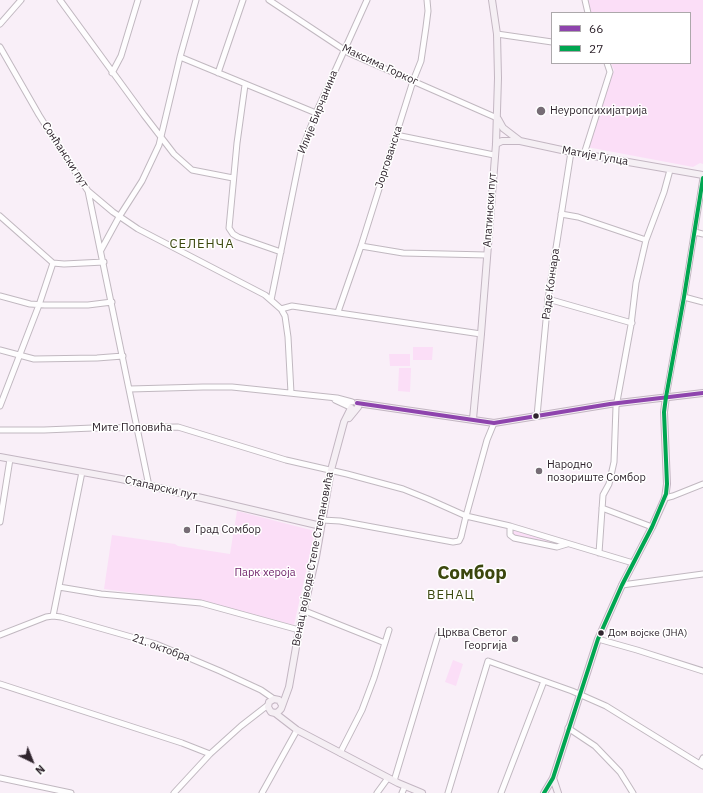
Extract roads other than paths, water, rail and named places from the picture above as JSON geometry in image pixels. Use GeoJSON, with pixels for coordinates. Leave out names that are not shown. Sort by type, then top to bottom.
{"type":"FeatureCollection","features":[{"type":"Feature","properties":{"kind":"main road","name":"Апатински пут"},"geometry":{"type":"LineString","coordinates":[[473,420],[496,144],[498,78],[496,34],[492,0]]}},
{"type":"Feature","properties":{"kind":"main road","name":"Матије Гупца"},"geometry":{"type":"LineString","coordinates":[[497,118],[503,128],[520,141],[703,177]]}},
{"type":"Feature","properties":{"kind":"main road"},"geometry":{"type":"LineString","coordinates":[[496,144],[502,140],[520,141]]}},
{"type":"Feature","properties":{"kind":"main road"},"geometry":{"type":"LineString","coordinates":[[354,406],[375,408],[380,406],[494,422],[616,403],[703,393]]}},
{"type":"Feature","properties":{"kind":"main road"},"geometry":{"type":"LineString","coordinates":[[545,792],[553,778],[598,639],[622,585],[665,498],[667,484],[664,412],[666,397]]}},
{"type":"Feature","properties":{"kind":"main road","name":"Венац војводе Степе Степановића"},"geometry":{"type":"LineString","coordinates":[[282,707],[289,687],[299,630],[305,610],[316,557],[331,470],[343,426],[354,406]]}},
{"type":"Feature","properties":{"kind":"main road","name":"Стапарски пут"},"geometry":{"type":"LineString","coordinates":[[0,457],[82,472],[321,523]]}},
{"type":"Feature","properties":{"kind":"main road"},"geometry":{"type":"LineString","coordinates":[[270,708],[270,701],[286,694]]}},
{"type":"Feature","properties":{"kind":"main road"},"geometry":{"type":"LineString","coordinates":[[275,699],[280,701],[288,723]]}},
{"type":"Feature","properties":{"kind":"main road"},"geometry":{"type":"LineString","coordinates":[[270,708],[278,712],[282,707]]}},
{"type":"Feature","properties":{"kind":"main road"},"geometry":{"type":"LineString","coordinates":[[270,708],[297,730],[388,778],[422,793]]}},
{"type":"Feature","properties":{"kind":"main road"},"geometry":{"type":"LineString","coordinates":[[553,778],[558,793]]}},
{"type":"Feature","properties":{"kind":"main road"},"geometry":{"type":"LineString","coordinates":[[545,792],[552,790],[558,793]]}},
{"type":"Feature","properties":{"kind":"street"},"geometry":{"type":"LineString","coordinates":[[0,24],[21,0]]}},
{"type":"Feature","properties":{"kind":"street"},"geometry":{"type":"LineString","coordinates":[[60,0],[174,154],[192,170],[233,178]]}},
{"type":"Feature","properties":{"kind":"street"},"geometry":{"type":"LineString","coordinates":[[112,72],[121,56],[138,0]]}},
{"type":"Feature","properties":{"kind":"street"},"geometry":{"type":"LineString","coordinates":[[101,250],[119,217],[142,181],[159,145],[180,57],[196,0]]}},
{"type":"Feature","properties":{"kind":"street"},"geometry":{"type":"LineString","coordinates":[[218,73],[243,0]]}},
{"type":"Feature","properties":{"kind":"street","name":"Максима Горког"},"geometry":{"type":"LineString","coordinates":[[269,0],[344,50],[497,118]]}},
{"type":"Feature","properties":{"kind":"street","name":"Илије Бирчанина"},"geometry":{"type":"LineString","coordinates":[[271,300],[301,152],[316,113],[367,0]]}},
{"type":"Feature","properties":{"kind":"street","name":"Јоргованска"},"geometry":{"type":"LineString","coordinates":[[338,312],[361,246],[413,81],[421,61],[428,11],[427,0]]}},
{"type":"Feature","properties":{"kind":"street"},"geometry":{"type":"LineString","coordinates":[[585,0],[588,12]]}},
{"type":"Feature","properties":{"kind":"street"},"geometry":{"type":"LineString","coordinates":[[496,34],[551,42]]}},
{"type":"Feature","properties":{"kind":"street","name":"Сонћански пут"},"geometry":{"type":"LineString","coordinates":[[0,47],[39,115],[88,191],[119,217],[138,229],[258,292],[271,300],[281,309]]}},
{"type":"Feature","properties":{"kind":"street"},"geometry":{"type":"LineString","coordinates":[[180,57],[316,113]]}},
{"type":"Feature","properties":{"kind":"street"},"geometry":{"type":"LineString","coordinates":[[584,154],[610,72],[607,64]]}},
{"type":"Feature","properties":{"kind":"street"},"geometry":{"type":"LineString","coordinates":[[245,84],[233,178],[229,228],[238,236],[281,252]]}},
{"type":"Feature","properties":{"kind":"street"},"geometry":{"type":"LineString","coordinates":[[396,135],[494,155]]}},
{"type":"Feature","properties":{"kind":"street","name":"Раде Кончара"},"geometry":{"type":"LineString","coordinates":[[537,416],[548,299],[571,152]]}},
{"type":"Feature","properties":{"kind":"street"},"geometry":{"type":"LineString","coordinates":[[599,553],[603,495],[609,484],[614,462],[616,403],[632,323],[636,283],[646,240],[664,192],[670,170]]}},
{"type":"Feature","properties":{"kind":"street"},"geometry":{"type":"LineString","coordinates":[[666,397],[695,232],[703,177]]}},
{"type":"Feature","properties":{"kind":"street"},"geometry":{"type":"LineString","coordinates":[[88,191],[104,262],[149,486]]}},
{"type":"Feature","properties":{"kind":"street"},"geometry":{"type":"LineString","coordinates":[[561,214],[578,217],[646,240]]}},
{"type":"Feature","properties":{"kind":"street"},"geometry":{"type":"LineString","coordinates":[[0,216],[53,263],[64,264],[104,262]]}},
{"type":"Feature","properties":{"kind":"street"},"geometry":{"type":"LineString","coordinates":[[695,232],[703,234]]}},
{"type":"Feature","properties":{"kind":"street"},"geometry":{"type":"LineString","coordinates":[[361,246],[403,253],[487,255]]}},
{"type":"Feature","properties":{"kind":"street"},"geometry":{"type":"LineString","coordinates":[[0,406],[20,357],[53,263]]}},
{"type":"Feature","properties":{"kind":"street"},"geometry":{"type":"LineString","coordinates":[[0,296],[39,305],[88,305],[112,302]]}},
{"type":"Feature","properties":{"kind":"street"},"geometry":{"type":"LineString","coordinates":[[684,297],[703,302]]}},
{"type":"Feature","properties":{"kind":"street"},"geometry":{"type":"LineString","coordinates":[[548,299],[632,323]]}},
{"type":"Feature","properties":{"kind":"street"},"geometry":{"type":"LineString","coordinates":[[291,393],[288,337],[285,316],[281,309],[292,306],[481,334]]}},
{"type":"Feature","properties":{"kind":"street"},"geometry":{"type":"LineString","coordinates":[[0,350],[20,357],[43,360],[123,356]]}},
{"type":"Feature","properties":{"kind":"street"},"geometry":{"type":"LineString","coordinates":[[130,389],[225,387],[333,398],[354,406]]}},
{"type":"Feature","properties":{"kind":"street"},"geometry":{"type":"LineString","coordinates":[[321,523],[340,521],[453,542],[459,541],[488,438],[494,422]]}},
{"type":"Feature","properties":{"kind":"street","name":"Мите Поповића"},"geometry":{"type":"LineString","coordinates":[[0,430],[178,427],[286,460],[331,470],[402,489],[466,516],[510,526],[633,564]]}},
{"type":"Feature","properties":{"kind":"street"},"geometry":{"type":"LineString","coordinates":[[0,522],[10,459]]}},
{"type":"Feature","properties":{"kind":"street"},"geometry":{"type":"LineString","coordinates":[[0,635],[46,617],[53,616],[82,472]]}},
{"type":"Feature","properties":{"kind":"street"},"geometry":{"type":"LineString","coordinates":[[665,498],[703,484]]}},
{"type":"Feature","properties":{"kind":"street"},"geometry":{"type":"LineString","coordinates":[[602,508],[652,527]]}},
{"type":"Feature","properties":{"kind":"street"},"geometry":{"type":"LineString","coordinates":[[510,526],[510,535],[514,538],[557,547],[567,544]]}},
{"type":"Feature","properties":{"kind":"street"},"geometry":{"type":"LineString","coordinates":[[622,585],[703,574]]}},
{"type":"Feature","properties":{"kind":"street"},"geometry":{"type":"LineString","coordinates":[[59,587],[101,594],[201,602],[299,630]]}},
{"type":"Feature","properties":{"kind":"street"},"geometry":{"type":"LineString","coordinates":[[305,610],[385,643]]}},
{"type":"Feature","properties":{"kind":"street","name":"21. октобра"},"geometry":{"type":"LineString","coordinates":[[53,616],[125,634],[156,644],[220,671],[275,699]]}},
{"type":"Feature","properties":{"kind":"street"},"geometry":{"type":"LineString","coordinates":[[340,753],[362,710],[389,630]]}},
{"type":"Feature","properties":{"kind":"street"},"geometry":{"type":"LineString","coordinates":[[394,781],[438,635]]}},
{"type":"Feature","properties":{"kind":"street"},"geometry":{"type":"LineString","coordinates":[[598,639],[703,671]]}},
{"type":"Feature","properties":{"kind":"street"},"geometry":{"type":"LineString","coordinates":[[448,793],[488,662],[579,694],[606,706],[701,765],[703,758]]}},
{"type":"Feature","properties":{"kind":"street"},"geometry":{"type":"LineString","coordinates":[[501,793],[544,682]]}},
{"type":"Feature","properties":{"kind":"street"},"geometry":{"type":"LineString","coordinates":[[0,684],[182,742],[210,754]]}},
{"type":"Feature","properties":{"kind":"street"},"geometry":{"type":"LineString","coordinates":[[174,793],[210,754],[256,713],[270,708],[265,693]]}},
{"type":"Feature","properties":{"kind":"street"},"geometry":{"type":"LineString","coordinates":[[568,728],[600,750],[620,772],[633,793]]}},
{"type":"Feature","properties":{"kind":"street"},"geometry":{"type":"LineString","coordinates":[[262,793],[297,730]]}},
{"type":"Feature","properties":{"kind":"street"},"geometry":{"type":"LineString","coordinates":[[0,778],[71,793]]}},
{"type":"Feature","properties":{"kind":"street"},"geometry":{"type":"LineString","coordinates":[[377,793],[388,778]]}},
{"type":"Feature","properties":{"kind":"street"},"geometry":{"type":"LineString","coordinates":[[402,793],[405,786]]}},
{"type":"Feature","properties":{"kind":"place","name":"Неуропсихијатрија"},"geometry":{"type":"Point","coordinates":[541,111]}},
{"type":"Feature","properties":{"kind":"place","name":"Народно позориште Сомбор"},"geometry":{"type":"Point","coordinates":[539,471]}},
{"type":"Feature","properties":{"kind":"place","name":"Град Сомбор"},"geometry":{"type":"Point","coordinates":[187,530]}},
{"type":"Feature","properties":{"kind":"place","name":"Дом војске (ЈНА)"},"geometry":{"type":"Point","coordinates":[601,633]}},
{"type":"Feature","properties":{"kind":"place","name":"Црква Светог Георгија"},"geometry":{"type":"Point","coordinates":[515,639]}},
{"type":"Feature","properties":{"kind":"district","name":"СЕЛЕНЧА"},"geometry":{"type":"Point","coordinates":[202,244]}},
{"type":"Feature","properties":{"kind":"district","name":"Сомбор"},"geometry":{"type":"Point","coordinates":[472,574]}},
{"type":"Feature","properties":{"kind":"district","name":"ВЕНАЦ"},"geometry":{"type":"Point","coordinates":[451,595]}},
{"type":"Feature","properties":{"kind":"park label","name":"Парк хероја"},"geometry":{"type":"Point","coordinates":[265,573]}}]}
